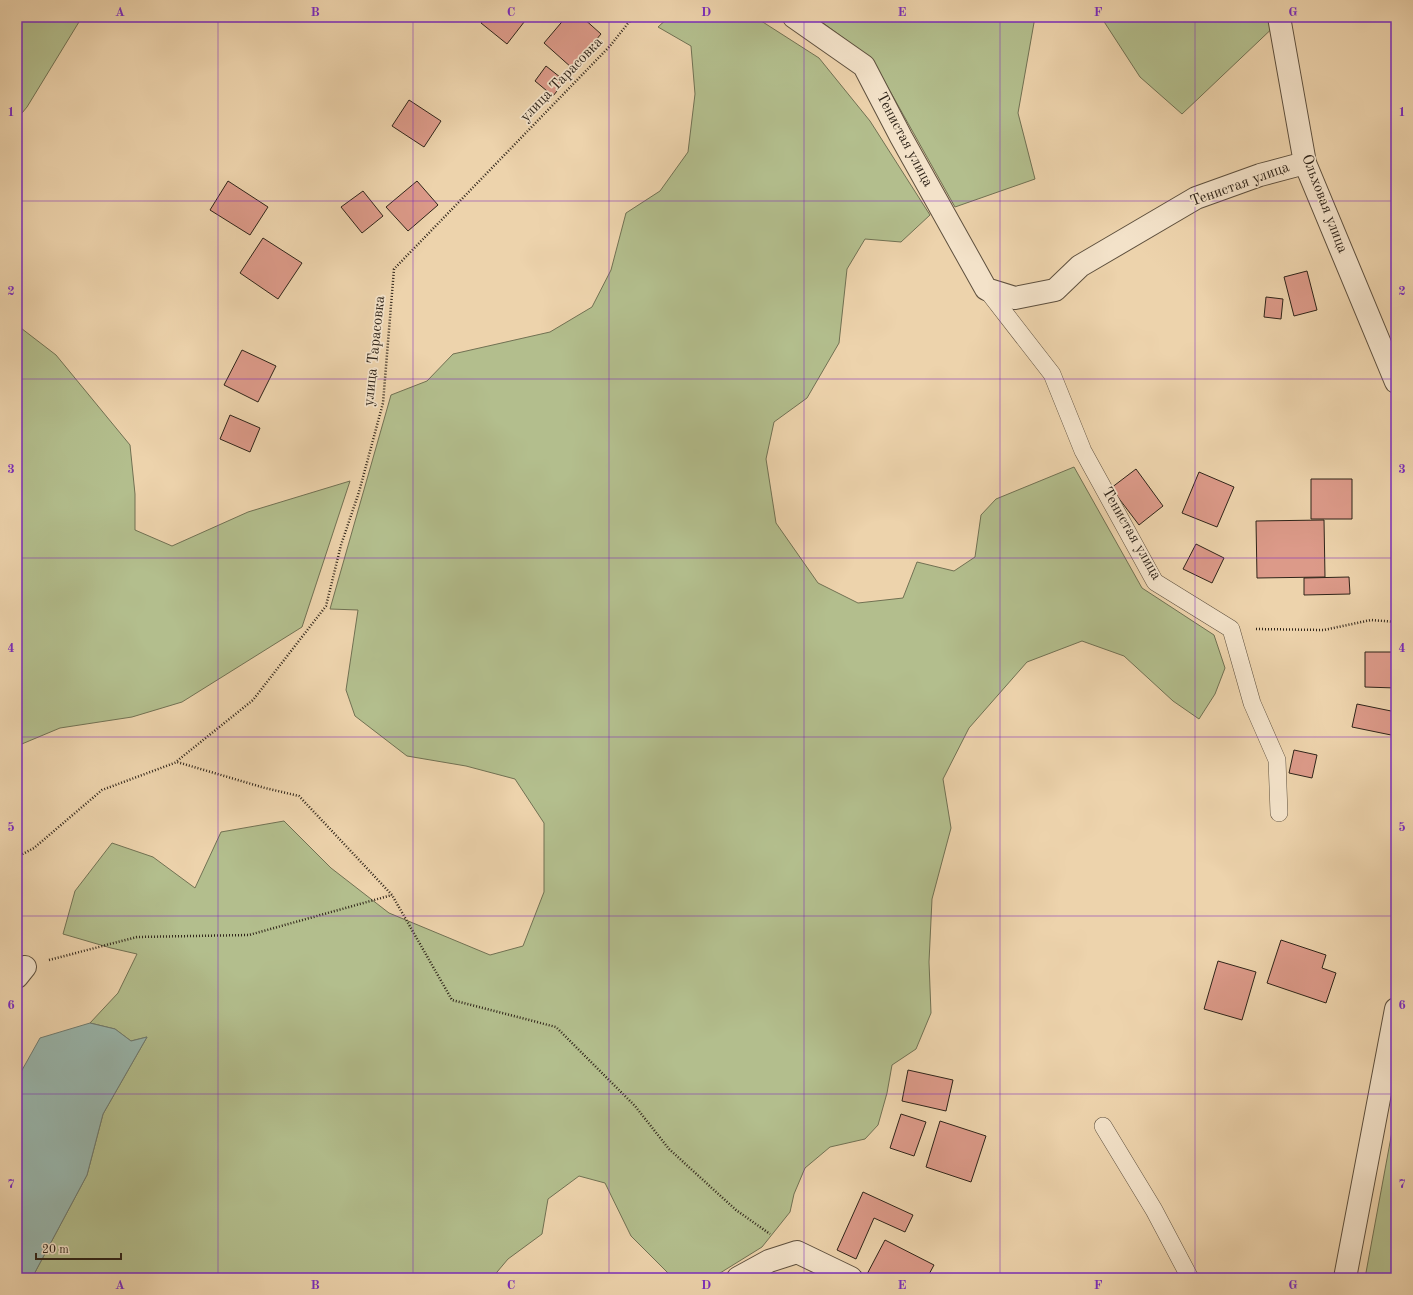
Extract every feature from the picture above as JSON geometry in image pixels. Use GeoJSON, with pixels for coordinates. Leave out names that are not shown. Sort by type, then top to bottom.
{"type":"FeatureCollection","features":[{"type":"Feature","properties":{"kind":"street","name":"Тенистая улица"},"geometry":{"type":"LineString","coordinates":[[794,17],[864,66],[901,137],[986,289],[1015,298],[1055,290],[1080,266],[1196,198],[1260,175],[1306,163]]}},
{"type":"Feature","properties":{"kind":"street","name":"Ольховая улица"},"geometry":{"type":"LineString","coordinates":[[1279,17],[1306,163],[1396,382]]}},
{"type":"Feature","properties":{"kind":"street"},"geometry":{"type":"LineString","coordinates":[[1345,1278],[1396,1009]]}},
{"type":"Feature","properties":{"kind":"street"},"geometry":{"type":"LineString","coordinates":[[738,1278],[769,1260],[797,1252],[851,1278]]}},
{"type":"Feature","properties":{"kind":"lane","name":"Тенистая улица"},"geometry":{"type":"LineString","coordinates":[[986,289],[1052,374],[1083,451],[1155,582],[1231,628]]}},
{"type":"Feature","properties":{"kind":"lane"},"geometry":{"type":"LineString","coordinates":[[1231,628],[1252,702],[1277,760],[1279,813]]}},
{"type":"Feature","properties":{"kind":"lane"},"geometry":{"type":"LineString","coordinates":[[1103,1126],[1154,1210],[1190,1278]]}},
{"type":"Feature","properties":{"kind":"path","name":"улица Тарасовка"},"geometry":{"type":"LineString","coordinates":[[17,857],[34,848],[102,790],[177,762],[253,700],[326,606],[341,545],[359,492],[383,403],[394,269],[610,46],[633,17]]}},
{"type":"Feature","properties":{"kind":"path"},"geometry":{"type":"LineString","coordinates":[[1231,628],[1324,630],[1371,620],[1396,622]]}},
{"type":"Feature","properties":{"kind":"path"},"geometry":{"type":"LineString","coordinates":[[177,762],[265,788],[299,796],[392,895],[452,1000],[556,1027],[635,1106],[669,1149],[736,1210],[797,1252]]}},
{"type":"Feature","properties":{"kind":"path"},"geometry":{"type":"LineString","coordinates":[[21,972],[137,937],[249,935],[392,895]]}},
{"type":"Feature","properties":{"kind":"green space"},"geometry":{"type":"Polygon","coordinates":[[[17,17],[82,17],[27,107],[17,119],[17,17]]]}},
{"type":"Feature","properties":{"kind":"green space"},"geometry":{"type":"Polygon","coordinates":[[[669,17],[755,17],[819,58],[870,121],[930,215],[901,242],[865,239],[847,269],[839,343],[807,398],[774,422],[766,459],[776,523],[818,583],[858,603],[903,598],[917,562],[954,571],[975,557],[981,515],[996,499],[1074,467],[1142,588],[1214,635],[1225,668],[1215,694],[1199,719],[1173,701],[1124,656],[1082,641],[1027,662],[969,728],[943,779],[951,828],[932,899],[929,962],[931,1013],[916,1049],[892,1065],[887,1093],[878,1125],[865,1139],[830,1147],[805,1168],[794,1194],[790,1212],[762,1247],[712,1278],[673,1278],[631,1236],[605,1183],[579,1176],[548,1199],[542,1234],[508,1259],[492,1278],[35,1278],[33,1276],[87,1175],[103,1114],[147,1037],[131,1041],[115,1029],[90,1023],[118,993],[137,954],[63,934],[75,891],[112,843],[153,857],[195,888],[221,832],[284,821],[331,868],[389,913],[490,955],[523,946],[544,892],[544,823],[515,779],[466,766],[407,756],[355,716],[346,690],[358,610],[330,609],[391,395],[427,381],[453,354],[550,332],[592,307],[611,270],[626,213],[660,191],[688,152],[695,94],[691,46],[658,27],[669,17]]]}},
{"type":"Feature","properties":{"kind":"green space"},"geometry":{"type":"Polygon","coordinates":[[[815,17],[1035,17],[1018,113],[1035,179],[955,207],[872,59],[815,17]]]}},
{"type":"Feature","properties":{"kind":"green space"},"geometry":{"type":"Polygon","coordinates":[[[1101,17],[1277,17],[1280,21],[1182,114],[1140,77],[1101,17]]]}},
{"type":"Feature","properties":{"kind":"green space"},"geometry":{"type":"Polygon","coordinates":[[[17,325],[56,355],[130,445],[135,494],[135,530],[172,546],[248,512],[350,481],[302,627],[182,702],[132,717],[60,728],[17,746],[17,325]]]}},
{"type":"Feature","properties":{"kind":"green space"},"geometry":{"type":"Polygon","coordinates":[[[1396,1110],[1396,1278],[1365,1278],[1396,1110]]]}},
{"type":"Feature","properties":{"kind":"water"},"geometry":{"type":"Polygon","coordinates":[[[90,1023],[115,1029],[131,1041],[147,1037],[103,1114],[87,1175],[33,1276],[35,1278],[17,1278],[17,1079],[40,1038],[90,1023]]]}},
{"type":"Feature","properties":{"kind":"building"},"geometry":{"type":"Polygon","coordinates":[[[485,17],[528,17],[507,44],[481,23],[485,17]]]}},
{"type":"Feature","properties":{"kind":"building"},"geometry":{"type":"Polygon","coordinates":[[[566,17],[582,17],[601,34],[572,68],[544,43],[566,17]]]}},
{"type":"Feature","properties":{"kind":"building"},"geometry":{"type":"Polygon","coordinates":[[[546,66],[565,81],[553,96],[535,81],[546,66]]]}},
{"type":"Feature","properties":{"kind":"building"},"geometry":{"type":"Polygon","coordinates":[[[409,100],[441,121],[424,147],[392,126],[409,100]]]}},
{"type":"Feature","properties":{"kind":"building"},"geometry":{"type":"Polygon","coordinates":[[[228,181],[268,207],[250,235],[210,210],[228,181]]]}},
{"type":"Feature","properties":{"kind":"building"},"geometry":{"type":"Polygon","coordinates":[[[417,181],[438,205],[408,231],[386,207],[417,181]]]}},
{"type":"Feature","properties":{"kind":"building"},"geometry":{"type":"Polygon","coordinates":[[[363,191],[383,216],[362,233],[341,207],[363,191]]]}},
{"type":"Feature","properties":{"kind":"building"},"geometry":{"type":"Polygon","coordinates":[[[263,238],[302,263],[278,299],[240,273],[263,238]]]}},
{"type":"Feature","properties":{"kind":"building"},"geometry":{"type":"Polygon","coordinates":[[[1307,271],[1317,310],[1294,316],[1284,277],[1307,271]]]}},
{"type":"Feature","properties":{"kind":"building"},"geometry":{"type":"Polygon","coordinates":[[[1266,297],[1283,299],[1281,319],[1264,317],[1266,297]]]}},
{"type":"Feature","properties":{"kind":"building"},"geometry":{"type":"Polygon","coordinates":[[[242,350],[276,366],[258,402],[224,385],[242,350]]]}},
{"type":"Feature","properties":{"kind":"building"},"geometry":{"type":"Polygon","coordinates":[[[230,415],[260,428],[250,452],[220,439],[230,415]]]}},
{"type":"Feature","properties":{"kind":"building"},"geometry":{"type":"Polygon","coordinates":[[[1136,469],[1163,506],[1139,525],[1111,488],[1136,469]]]}},
{"type":"Feature","properties":{"kind":"building"},"geometry":{"type":"Polygon","coordinates":[[[1199,472],[1234,487],[1217,527],[1182,513],[1199,472]]]}},
{"type":"Feature","properties":{"kind":"building"},"geometry":{"type":"Polygon","coordinates":[[[1311,479],[1352,479],[1352,519],[1311,519],[1311,479]]]}},
{"type":"Feature","properties":{"kind":"building"},"geometry":{"type":"Polygon","coordinates":[[[1324,520],[1325,577],[1257,578],[1256,521],[1324,520]]]}},
{"type":"Feature","properties":{"kind":"building"},"geometry":{"type":"Polygon","coordinates":[[[1196,544],[1224,558],[1212,583],[1183,569],[1196,544]]]}},
{"type":"Feature","properties":{"kind":"building"},"geometry":{"type":"Polygon","coordinates":[[[1349,577],[1350,594],[1304,595],[1304,578],[1349,577]]]}},
{"type":"Feature","properties":{"kind":"building"},"geometry":{"type":"Polygon","coordinates":[[[1365,652],[1396,652],[1396,688],[1365,687],[1365,652]]]}},
{"type":"Feature","properties":{"kind":"building"},"geometry":{"type":"Polygon","coordinates":[[[1357,704],[1396,712],[1396,736],[1352,727],[1357,704]]]}},
{"type":"Feature","properties":{"kind":"building"},"geometry":{"type":"Polygon","coordinates":[[[1294,750],[1317,755],[1312,778],[1289,773],[1294,750]]]}},
{"type":"Feature","properties":{"kind":"building"},"geometry":{"type":"Polygon","coordinates":[[[1281,940],[1326,955],[1322,968],[1336,973],[1326,1003],[1267,983],[1281,940]]]}},
{"type":"Feature","properties":{"kind":"building"},"geometry":{"type":"Polygon","coordinates":[[[1218,961],[1256,972],[1242,1020],[1204,1009],[1218,961]]]}},
{"type":"Feature","properties":{"kind":"building"},"geometry":{"type":"Polygon","coordinates":[[[908,1070],[953,1080],[946,1111],[902,1101],[908,1070]]]}},
{"type":"Feature","properties":{"kind":"building"},"geometry":{"type":"Polygon","coordinates":[[[901,1114],[926,1122],[914,1156],[890,1148],[901,1114]]]}},
{"type":"Feature","properties":{"kind":"building"},"geometry":{"type":"Polygon","coordinates":[[[940,1121],[986,1136],[971,1182],[926,1167],[940,1121]]]}},
{"type":"Feature","properties":{"kind":"building"},"geometry":{"type":"Polygon","coordinates":[[[863,1192],[913,1215],[905,1232],[874,1218],[856,1259],[837,1250],[863,1192]]]}},
{"type":"Feature","properties":{"kind":"building"},"geometry":{"type":"Polygon","coordinates":[[[885,1240],[934,1265],[927,1278],[865,1278],[885,1240]]]}}]}
